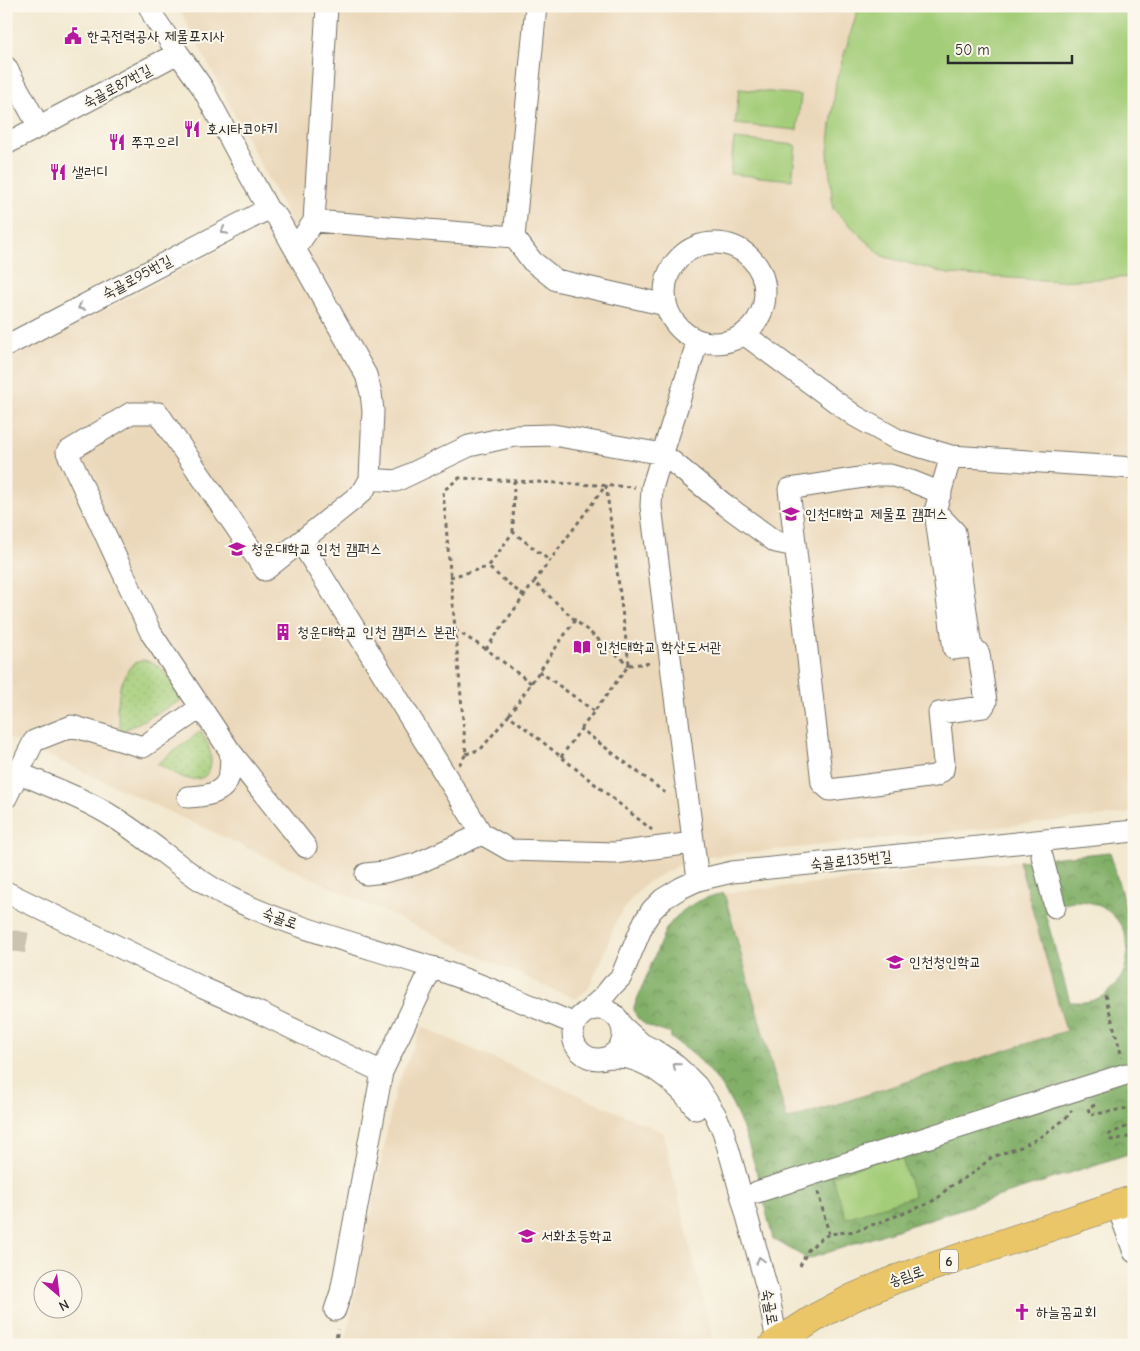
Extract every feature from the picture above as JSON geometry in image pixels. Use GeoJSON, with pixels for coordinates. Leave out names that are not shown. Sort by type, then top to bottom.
{"type":"FeatureCollection","features":[{"type":"Feature","properties":{"kind":"main road","name":"송림로"},"geometry":{"type":"LineString","coordinates":[[776,1344],[818,1316],[874,1287],[1125,1202]]}},
{"type":"Feature","properties":{"kind":"street"},"geometry":{"type":"LineString","coordinates":[[149,6],[202,87],[268,208],[277,218],[366,375],[371,392],[373,411],[370,479],[364,490],[354,499],[265,570],[158,413],[131,413],[67,452],[151,633],[230,751],[306,847]]}},
{"type":"Feature","properties":{"kind":"street"},"geometry":{"type":"LineString","coordinates":[[295,249],[314,221],[326,6]]}},
{"type":"Feature","properties":{"kind":"street"},"geometry":{"type":"LineString","coordinates":[[536,6],[514,238],[532,261],[556,280],[666,305]]}},
{"type":"Feature","properties":{"kind":"street","name":"숙골로87번길"},"geometry":{"type":"LineString","coordinates":[[6,144],[178,53]]}},
{"type":"Feature","properties":{"kind":"street"},"geometry":{"type":"LineString","coordinates":[[6,67],[39,127]]}},
{"type":"Feature","properties":{"kind":"street","name":"숙골로95번길"},"geometry":{"type":"LineString","coordinates":[[6,346],[268,208]]}},
{"type":"Feature","properties":{"kind":"street"},"geometry":{"type":"LineString","coordinates":[[314,221],[514,238]]}},
{"type":"Feature","properties":{"kind":"street"},"geometry":{"type":"LineString","coordinates":[[708,243],[720,243],[743,251],[752,259],[759,269],[765,292],[760,316],[744,334],[726,342],[708,343],[689,336],[674,322],[666,305],[666,282],[670,271],[686,253],[708,243]]}},
{"type":"Feature","properties":{"kind":"street"},"geometry":{"type":"LineString","coordinates":[[744,334],[855,416],[898,440],[951,456],[1134,468]]}},
{"type":"Feature","properties":{"kind":"street"},"geometry":{"type":"LineString","coordinates":[[698,340],[652,488],[651,506],[698,880]]}},
{"type":"Feature","properties":{"kind":"street"},"geometry":{"type":"LineString","coordinates":[[370,479],[396,480],[468,446],[514,436],[553,435],[663,454],[724,504],[776,542],[795,546]]}},
{"type":"Feature","properties":{"kind":"street"},"geometry":{"type":"LineString","coordinates":[[938,502],[951,456]]}},
{"type":"Feature","properties":{"kind":"street"},"geometry":{"type":"LineString","coordinates":[[877,475],[890,475],[911,481],[938,502],[956,532],[971,647],[977,649],[979,654],[986,702],[983,707],[939,713],[944,763],[943,770],[934,776],[830,790],[822,783],[795,546],[788,490],[877,475]]}},
{"type":"Feature","properties":{"kind":"street"},"geometry":{"type":"LineString","coordinates":[[301,542],[482,834],[510,850],[615,853],[693,844]]}},
{"type":"Feature","properties":{"kind":"street"},"geometry":{"type":"LineString","coordinates":[[6,798],[13,771],[34,742],[72,726],[143,747],[200,708]]}},
{"type":"Feature","properties":{"kind":"street"},"geometry":{"type":"LineString","coordinates":[[188,797],[201,797],[213,794],[223,787],[230,777],[232,764],[230,751]]}},
{"type":"Feature","properties":{"kind":"street","name":"숙골로"},"geometry":{"type":"LineString","coordinates":[[13,771],[95,806],[114,817],[182,868],[234,900],[280,919],[582,1017]]}},
{"type":"Feature","properties":{"kind":"street","name":"숙골로135번길"},"geometry":{"type":"LineString","coordinates":[[582,1017],[622,977],[644,922],[652,910],[663,899],[698,880],[732,872],[1134,830]]}},
{"type":"Feature","properties":{"kind":"street"},"geometry":{"type":"LineString","coordinates":[[366,874],[384,872],[416,864],[482,834]]}},
{"type":"Feature","properties":{"kind":"street"},"geometry":{"type":"LineString","coordinates":[[1042,856],[1055,907]]}},
{"type":"Feature","properties":{"kind":"street"},"geometry":{"type":"LineString","coordinates":[[6,892],[203,988],[260,1013],[382,1072]]}},
{"type":"Feature","properties":{"kind":"street"},"geometry":{"type":"LineString","coordinates":[[336,1320],[382,1072],[432,967]]}},
{"type":"Feature","properties":{"kind":"street","name":"숙골로135번길"},"geometry":{"type":"LineString","coordinates":[[621,1023],[621,1004],[624,990],[622,977]]}},
{"type":"Feature","properties":{"kind":"street","name":"숙골로"},"geometry":{"type":"LineString","coordinates":[[596,1009],[610,1011],[642,1044],[671,1061],[697,1086],[715,1114],[723,1131],[768,1292],[776,1344],[756,1302],[708,1131],[686,1095],[674,1084],[645,1065],[629,1058],[593,1058],[580,1052],[576,1046],[573,1031],[582,1017],[596,1009]]}},
{"type":"Feature","properties":{"kind":"street"},"geometry":{"type":"LineString","coordinates":[[608,1057],[619,1047],[623,1034],[621,1023]]}},
{"type":"Feature","properties":{"kind":"street"},"geometry":{"type":"LineString","coordinates":[[757,1192],[1075,1090],[1130,1085]]}},
{"type":"Feature","properties":{"kind":"street"},"geometry":{"type":"LineString","coordinates":[[1125,1202],[1134,1252]]}},
{"type":"Feature","properties":{"kind":"path"},"geometry":{"type":"LineString","coordinates":[[449,780],[466,754],[443,491],[459,478],[635,487]]}},
{"type":"Feature","properties":{"kind":"path"},"geometry":{"type":"LineString","coordinates":[[450,577],[488,567],[513,532],[514,481]]}},
{"type":"Feature","properties":{"kind":"path"},"geometry":{"type":"LineString","coordinates":[[486,649],[606,485]]}},
{"type":"Feature","properties":{"kind":"path"},"geometry":{"type":"LineString","coordinates":[[561,757],[629,665],[606,485]]}},
{"type":"Feature","properties":{"kind":"path"},"geometry":{"type":"LineString","coordinates":[[513,532],[550,561]]}},
{"type":"Feature","properties":{"kind":"path"},"geometry":{"type":"LineString","coordinates":[[488,567],[524,596]]}},
{"type":"Feature","properties":{"kind":"path"},"geometry":{"type":"LineString","coordinates":[[534,582],[575,620],[629,665],[656,663]]}},
{"type":"Feature","properties":{"kind":"path"},"geometry":{"type":"LineString","coordinates":[[466,754],[481,749],[509,715],[575,620]]}},
{"type":"Feature","properties":{"kind":"path"},"geometry":{"type":"LineString","coordinates":[[455,629],[532,682]]}},
{"type":"Feature","properties":{"kind":"path"},"geometry":{"type":"LineString","coordinates":[[540,671],[594,711]]}},
{"type":"Feature","properties":{"kind":"path"},"geometry":{"type":"LineString","coordinates":[[509,715],[658,835]]}},
{"type":"Feature","properties":{"kind":"path"},"geometry":{"type":"LineString","coordinates":[[581,729],[671,797],[670,788]]}},
{"type":"Feature","properties":{"kind":"path"},"geometry":{"type":"LineString","coordinates":[[1105,995],[1134,1102]]}},
{"type":"Feature","properties":{"kind":"path"},"geometry":{"type":"LineString","coordinates":[[1122,1095],[1130,1085]]}},
{"type":"Feature","properties":{"kind":"path"},"geometry":{"type":"LineString","coordinates":[[800,1266],[808,1250],[829,1234],[861,1229],[918,1208],[938,1198],[948,1188],[973,1173],[992,1157],[1026,1145],[1039,1138],[1058,1124],[1073,1109],[1075,1090]]}},
{"type":"Feature","properties":{"kind":"path"},"geometry":{"type":"LineString","coordinates":[[1096,1105],[1088,1108],[1090,1115],[1134,1107]]}},
{"type":"Feature","properties":{"kind":"path"},"geometry":{"type":"LineString","coordinates":[[1134,1124],[1109,1134],[1111,1140],[1134,1136]]}},
{"type":"Feature","properties":{"kind":"path"},"geometry":{"type":"LineString","coordinates":[[813,1174],[829,1234]]}},
{"type":"Feature","properties":{"kind":"path"},"geometry":{"type":"LineString","coordinates":[[335,1345],[336,1320]]}},
{"type":"Feature","properties":{"kind":"shaded area","name":"인천대학교 제물포 캠퍼스"},"geometry":{"type":"Polygon","coordinates":[[[178,6],[1134,6],[1134,813],[707,857],[677,866],[648,882],[632,898],[616,921],[602,959],[588,989],[575,999],[6,736],[6,362],[287,215],[178,6]]]}},
{"type":"Feature","properties":{"kind":"shaded area","name":"인천청인학교"},"geometry":{"type":"Polygon","coordinates":[[[1019,861],[1066,1031],[787,1120],[724,893],[1019,861]]]}},
{"type":"Feature","properties":{"kind":"shaded area","name":"서화초등학교"},"geometry":{"type":"Polygon","coordinates":[[[422,1027],[663,1132],[713,1341],[709,1345],[345,1345],[395,1090],[422,1027]]]}},
{"type":"Feature","properties":{"kind":"green space"},"geometry":{"type":"Polygon","coordinates":[[[859,6],[1134,6],[1134,277],[1058,281],[948,274],[882,256],[833,209],[828,152],[836,81],[859,6]]]}},
{"type":"Feature","properties":{"kind":"green space"},"geometry":{"type":"Polygon","coordinates":[[[739,89],[801,95],[797,130],[735,124],[739,89]]]}},
{"type":"Feature","properties":{"kind":"green space"},"geometry":{"type":"Polygon","coordinates":[[[734,139],[796,145],[792,180],[730,174],[734,139]]]}},
{"type":"Feature","properties":{"kind":"green space"},"geometry":{"type":"Polygon","coordinates":[[[143,660],[151,662],[162,669],[182,700],[121,732],[117,709],[120,687],[129,668],[143,660]]]}},
{"type":"Feature","properties":{"kind":"green space"},"geometry":{"type":"Polygon","coordinates":[[[201,731],[211,760],[209,771],[202,778],[189,779],[157,764],[201,731]]]}},
{"type":"Feature","properties":{"kind":"green space"},"geometry":{"type":"Polygon","coordinates":[[[1110,852],[1134,939],[1134,1152],[808,1259],[773,1239],[750,1150],[734,1108],[723,1088],[705,1065],[671,1038],[671,1034],[647,1025],[635,1013],[634,1007],[665,931],[677,916],[690,906],[698,901],[724,893],[787,1120],[1066,1031],[1019,861],[1110,852]],[[1072,901],[1061,904],[1045,913],[1070,1002],[1085,1002],[1106,994],[1117,984],[1124,972],[1127,944],[1124,931],[1116,919],[1105,909],[1093,903],[1072,901]]]}},
{"type":"Feature","properties":{"kind":"green space"},"geometry":{"type":"Polygon","coordinates":[[[900,1153],[914,1196],[846,1218],[832,1176],[900,1153]]]}},
{"type":"Feature","properties":{"kind":"tunnel"},"geometry":{"type":"LineString","coordinates":[[6,942],[27,943]]}},
{"type":"Feature","properties":{"kind":"place","name":"한국전력공사 제물포지사"},"geometry":{"type":"Point","coordinates":[73,36]}},
{"type":"Feature","properties":{"kind":"place","name":"호시타코야키"},"geometry":{"type":"Point","coordinates":[192,129]}},
{"type":"Feature","properties":{"kind":"place","name":"쭈꾸으리"},"geometry":{"type":"Point","coordinates":[117,142]}},
{"type":"Feature","properties":{"kind":"place","name":"샐러디"},"geometry":{"type":"Point","coordinates":[58,172]}},
{"type":"Feature","properties":{"kind":"place","name":"인천대학교 제물포 캠퍼스"},"geometry":{"type":"Point","coordinates":[791,514]}},
{"type":"Feature","properties":{"kind":"place","name":"청운대학교 인천 캠퍼스"},"geometry":{"type":"Point","coordinates":[237,549]}},
{"type":"Feature","properties":{"kind":"place","name":"청운대학교 인천 캠퍼스 본관"},"geometry":{"type":"Point","coordinates":[283,632]}},
{"type":"Feature","properties":{"kind":"place","name":"인천대학교 학산도서관"},"geometry":{"type":"Point","coordinates":[582,647]}},
{"type":"Feature","properties":{"kind":"place","name":"인천청인학교"},"geometry":{"type":"Point","coordinates":[895,962]}},
{"type":"Feature","properties":{"kind":"place","name":"서화초등학교"},"geometry":{"type":"Point","coordinates":[527,1236]}},
{"type":"Feature","properties":{"kind":"place","name":"하늘꿈교회"},"geometry":{"type":"Point","coordinates":[1022,1312]}}]}
